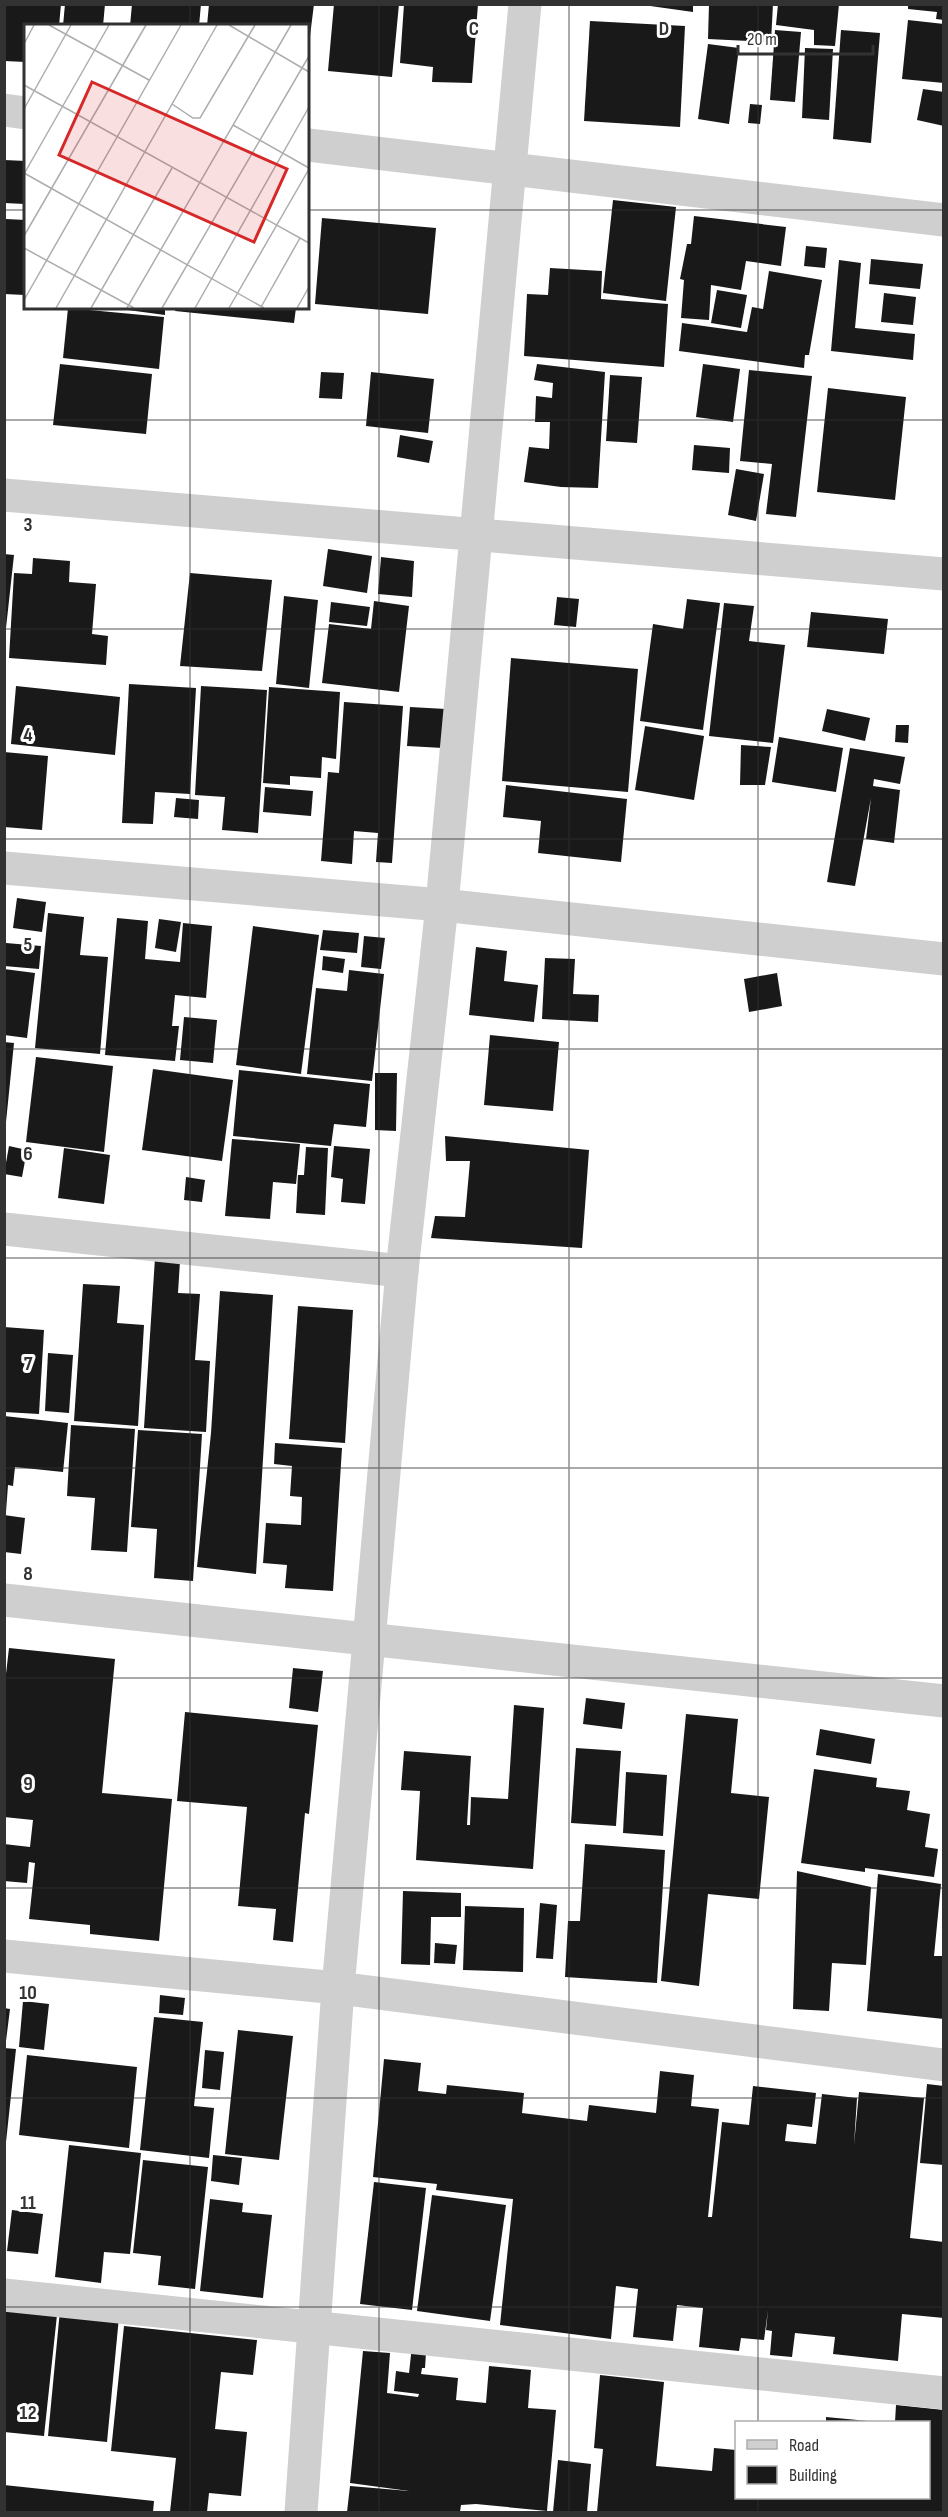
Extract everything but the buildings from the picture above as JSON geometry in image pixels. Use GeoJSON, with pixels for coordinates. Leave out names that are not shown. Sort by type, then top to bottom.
{"type":"FeatureCollection","features":[{"type":"Feature","properties":{"kind":"street"},"geometry":{"type":"LineString","coordinates":[[301,2512],[338,1988],[402,1271],[442,905],[478,536],[508,167],[525,4]]}},
{"type":"Feature","properties":{"kind":"street"},"geometry":{"type":"LineString","coordinates":[[4,110],[24,112]]}},
{"type":"Feature","properties":{"kind":"street"},"geometry":{"type":"LineString","coordinates":[[309,144],[944,220]]}},
{"type":"Feature","properties":{"kind":"street"},"geometry":{"type":"LineString","coordinates":[[4,495],[944,574]]}},
{"type":"Feature","properties":{"kind":"street"},"geometry":{"type":"LineString","coordinates":[[4,868],[442,905],[944,958]]}},
{"type":"Feature","properties":{"kind":"street"},"geometry":{"type":"LineString","coordinates":[[4,1229],[402,1271]]}},
{"type":"Feature","properties":{"kind":"street"},"geometry":{"type":"LineString","coordinates":[[4,1600],[944,1701]]}},
{"type":"Feature","properties":{"kind":"street"},"geometry":{"type":"LineString","coordinates":[[4,1956],[338,1988],[944,2065]]}},
{"type":"Feature","properties":{"kind":"street"},"geometry":{"type":"LineString","coordinates":[[4,2295],[314,2325],[944,2392]]}}]}
